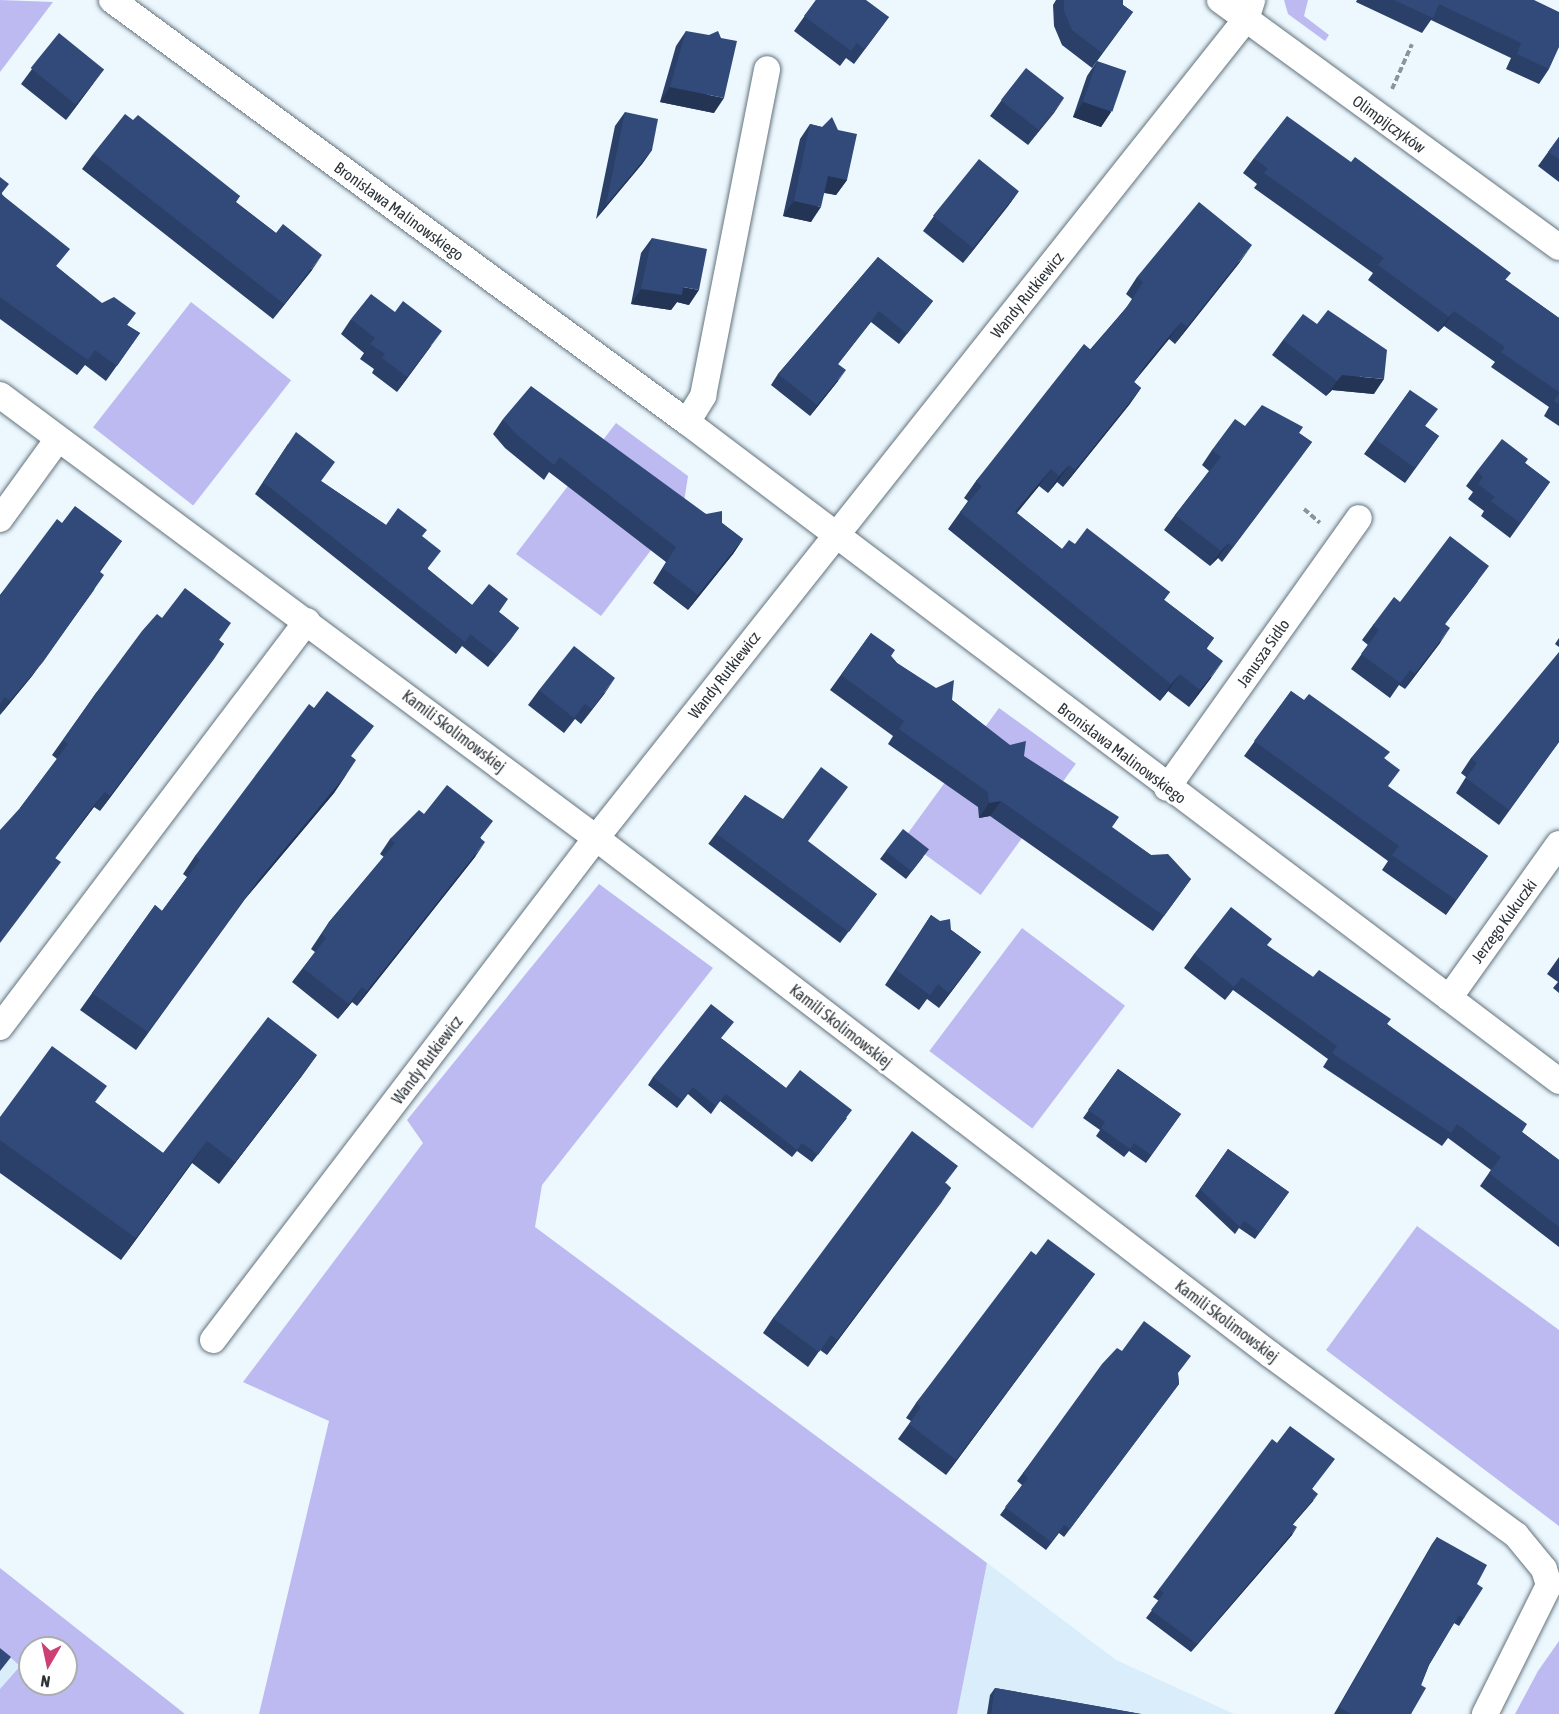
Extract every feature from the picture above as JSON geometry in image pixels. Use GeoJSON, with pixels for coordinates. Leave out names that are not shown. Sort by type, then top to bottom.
{"type":"FeatureCollection","features":[{"type":"Feature","properties":{"kind":"street","name":"Bronisława Malinowskiego"},"geometry":{"type":"LineString","coordinates":[[112,0],[687,422],[1167,788],[1559,1080]]}},
{"type":"Feature","properties":{"kind":"street","name":"Olimpijczyków"},"geometry":{"type":"LineString","coordinates":[[1220,0],[1249,9],[1379,117],[1559,247]]}},
{"type":"Feature","properties":{"kind":"street","name":"Wandy Rutkiewicz"},"geometry":{"type":"LineString","coordinates":[[213,1340],[596,838],[1249,9]]}},
{"type":"Feature","properties":{"kind":"street"},"geometry":{"type":"LineString","coordinates":[[687,422],[703,396],[767,69]]}},
{"type":"Feature","properties":{"kind":"street","name":"Kamili Skolimowskiej"},"geometry":{"type":"LineString","coordinates":[[0,395],[596,838],[1215,1312],[1516,1535],[1539,1561],[1549,1585],[1485,1714]]}},
{"type":"Feature","properties":{"kind":"street"},"geometry":{"type":"LineString","coordinates":[[0,519],[58,439]]}},
{"type":"Feature","properties":{"kind":"street","name":"Janusza Sidło"},"geometry":{"type":"LineString","coordinates":[[1167,788],[1359,518]]}},
{"type":"Feature","properties":{"kind":"street"},"geometry":{"type":"LineString","coordinates":[[0,1028],[307,621]]}},
{"type":"Feature","properties":{"kind":"street","name":"Jerzego Kukuczki"},"geometry":{"type":"LineString","coordinates":[[1449,998],[1559,844]]}},
{"type":"Feature","properties":{"kind":"path"},"geometry":{"type":"LineString","coordinates":[[1379,117],[1412,44]]}},
{"type":"Feature","properties":{"kind":"shaded area"},"geometry":{"type":"Polygon","coordinates":[[[0,0],[53,2],[0,72],[0,0]]]}},
{"type":"Feature","properties":{"kind":"shaded area"},"geometry":{"type":"Polygon","coordinates":[[[1284,0],[1308,0],[1304,16],[1329,35],[1325,41],[1288,14],[1284,0]]]}},
{"type":"Feature","properties":{"kind":"shaded area"},"geometry":{"type":"Polygon","coordinates":[[[191,302],[291,380],[193,505],[93,427],[191,302]]]}},
{"type":"Feature","properties":{"kind":"shaded area"},"geometry":{"type":"Polygon","coordinates":[[[616,423],[688,476],[683,508],[601,616],[516,554],[616,423]]]}},
{"type":"Feature","properties":{"kind":"shaded area"},"geometry":{"type":"Polygon","coordinates":[[[999,708],[1076,764],[981,895],[904,839],[999,708]]]}},
{"type":"Feature","properties":{"kind":"shaded area"},"geometry":{"type":"Polygon","coordinates":[[[599,884],[713,968],[542,1185],[535,1227],[987,1563],[957,1714],[259,1714],[329,1421],[243,1382],[423,1143],[407,1120],[599,884]]]}},
{"type":"Feature","properties":{"kind":"shaded area"},"geometry":{"type":"Polygon","coordinates":[[[1022,928],[1125,1006],[1032,1129],[929,1051],[1022,928]]]}},
{"type":"Feature","properties":{"kind":"shaded area"},"geometry":{"type":"Polygon","coordinates":[[[1417,1226],[1559,1330],[1559,1526],[1326,1350],[1417,1226]]]}},
{"type":"Feature","properties":{"kind":"shaded area"},"geometry":{"type":"Polygon","coordinates":[[[987,1563],[1116,1660],[1234,1714],[957,1714],[987,1563]]]}},
{"type":"Feature","properties":{"kind":"shaded area"},"geometry":{"type":"Polygon","coordinates":[[[0,1568],[185,1714],[0,1714],[0,1689],[18,1668],[18,1696],[78,1696],[78,1636],[18,1636],[18,1664],[0,1648],[0,1568]]]}},
{"type":"Feature","properties":{"kind":"shaded area"},"geometry":{"type":"Polygon","coordinates":[[[1559,1641],[1559,1714],[1515,1714],[1538,1671],[1559,1641]]]}},
{"type":"Feature","properties":{"kind":"shaded area"},"geometry":{"type":"Polygon","coordinates":[[[0,1648],[18,1663],[18,1667],[0,1689],[0,1648]]]}},
{"type":"Feature","properties":{"kind":"building"},"geometry":{"type":"Polygon","coordinates":[[[816,0],[866,0],[889,17],[865,49],[857,43],[851,51],[804,16],[816,0]]]}},
{"type":"Feature","properties":{"kind":"building"},"geometry":{"type":"Polygon","coordinates":[[[1064,0],[1123,0],[1123,5],[1133,12],[1102,53],[1072,30],[1064,11],[1064,0]]]}},
{"type":"Feature","properties":{"kind":"building"},"geometry":{"type":"Polygon","coordinates":[[[1394,0],[1534,0],[1559,12],[1559,47],[1549,69],[1517,54],[1521,43],[1439,4],[1433,18],[1394,0]]]}},
{"type":"Feature","properties":{"kind":"building"},"geometry":{"type":"Polygon","coordinates":[[[686,31],[709,35],[718,31],[721,38],[737,41],[724,98],[670,87],[686,31]]]}},
{"type":"Feature","properties":{"kind":"building"},"geometry":{"type":"Polygon","coordinates":[[[59,33],[104,70],[76,104],[31,68],[59,33]]]}},
{"type":"Feature","properties":{"kind":"building"},"geometry":{"type":"Polygon","coordinates":[[[1097,61],[1126,71],[1112,112],[1083,102],[1097,61]]]}},
{"type":"Feature","properties":{"kind":"building"},"geometry":{"type":"Polygon","coordinates":[[[1026,68],[1064,98],[1039,130],[1001,100],[1026,68]]]}},
{"type":"Feature","properties":{"kind":"building"},"geometry":{"type":"Polygon","coordinates":[[[625,112],[658,119],[652,150],[606,205],[625,112]]]}},
{"type":"Feature","properties":{"kind":"building"},"geometry":{"type":"Polygon","coordinates":[[[125,114],[133,120],[138,115],[240,196],[235,202],[276,233],[283,224],[322,255],[284,304],[93,154],[125,114]]]}},
{"type":"Feature","properties":{"kind":"building"},"geometry":{"type":"Polygon","coordinates":[[[1287,116],[1351,162],[1355,157],[1511,273],[1505,280],[1559,318],[1559,392],[1501,352],[1505,347],[1454,311],[1449,317],[1378,265],[1384,258],[1264,173],[1268,169],[1254,158],[1287,116]]]}},
{"type":"Feature","properties":{"kind":"building"},"geometry":{"type":"Polygon","coordinates":[[[832,117],[838,130],[857,134],[847,180],[828,176],[821,207],[794,201],[810,124],[822,127],[832,117]]]}},
{"type":"Feature","properties":{"kind":"building"},"geometry":{"type":"Polygon","coordinates":[[[1559,137],[1559,159],[1548,152],[1559,137]]]}},
{"type":"Feature","properties":{"kind":"building"},"geometry":{"type":"Polygon","coordinates":[[[979,159],[1019,191],[973,248],[933,216],[979,159]]]}},
{"type":"Feature","properties":{"kind":"building"},"geometry":{"type":"Polygon","coordinates":[[[0,177],[9,184],[1,194],[70,249],[56,266],[102,303],[114,297],[136,313],[127,325],[140,333],[117,366],[95,350],[88,360],[0,297],[0,177]]]}},
{"type":"Feature","properties":{"kind":"building"},"geometry":{"type":"Polygon","coordinates":[[[1199,202],[1252,245],[1187,327],[1181,322],[1144,367],[1134,382],[1141,388],[1075,470],[1069,465],[1059,476],[1051,469],[1015,512],[1062,549],[1069,540],[1075,544],[1087,528],[1170,592],[1163,599],[1214,638],[1206,648],[1223,661],[1200,690],[1180,674],[1171,684],[960,512],[982,486],[976,481],[1084,344],[1091,350],[1130,303],[1143,282],[1137,277],[1199,202]]]}},
{"type":"Feature","properties":{"kind":"building"},"geometry":{"type":"Polygon","coordinates":[[[652,238],[707,249],[699,290],[683,287],[682,295],[641,289],[652,238]]]}},
{"type":"Feature","properties":{"kind":"building"},"geometry":{"type":"Polygon","coordinates":[[[878,257],[933,301],[907,334],[879,311],[838,364],[846,370],[817,405],[778,374],[878,257]]]}},
{"type":"Feature","properties":{"kind":"building"},"geometry":{"type":"Polygon","coordinates":[[[371,294],[395,312],[403,301],[442,331],[407,377],[382,358],[385,354],[370,344],[375,338],[351,319],[371,294]]]}},
{"type":"Feature","properties":{"kind":"building"},"geometry":{"type":"Polygon","coordinates":[[[1328,310],[1387,350],[1384,379],[1342,375],[1337,381],[1283,340],[1303,314],[1317,324],[1328,310]]]}},
{"type":"Feature","properties":{"kind":"building"},"geometry":{"type":"Polygon","coordinates":[[[531,386],[706,514],[722,511],[722,523],[743,539],[698,595],[663,568],[676,547],[560,457],[554,465],[516,434],[503,419],[531,386]]]}},
{"type":"Feature","properties":{"kind":"building"},"geometry":{"type":"Polygon","coordinates":[[[1410,390],[1438,409],[1425,426],[1439,436],[1415,468],[1375,439],[1410,390]]]}},
{"type":"Feature","properties":{"kind":"building"},"geometry":{"type":"Polygon","coordinates":[[[1559,393],[1559,404],[1554,401],[1559,393]]]}},
{"type":"Feature","properties":{"kind":"building"},"geometry":{"type":"Polygon","coordinates":[[[1262,405],[1303,427],[1299,433],[1312,442],[1233,547],[1228,543],[1221,551],[1175,515],[1221,457],[1212,450],[1235,419],[1245,426],[1262,405]]]}},
{"type":"Feature","properties":{"kind":"building"},"geometry":{"type":"Polygon","coordinates":[[[296,432],[335,462],[321,481],[386,525],[398,508],[427,530],[422,536],[441,551],[427,569],[472,605],[489,584],[508,599],[499,612],[519,628],[497,655],[470,634],[465,642],[263,482],[296,432]]]}},
{"type":"Feature","properties":{"kind":"building"},"geometry":{"type":"Polygon","coordinates":[[[1502,439],[1528,459],[1525,463],[1550,482],[1520,523],[1491,501],[1495,497],[1478,484],[1483,477],[1477,471],[1502,439]]]}},
{"type":"Feature","properties":{"kind":"building"},"geometry":{"type":"Polygon","coordinates":[[[75,506],[122,541],[99,571],[104,575],[43,662],[10,701],[5,697],[0,704],[0,595],[57,519],[62,523],[75,506]]]}},
{"type":"Feature","properties":{"kind":"building"},"geometry":{"type":"Polygon","coordinates":[[[1450,536],[1489,566],[1445,624],[1450,628],[1415,674],[1410,670],[1400,683],[1361,654],[1379,630],[1373,625],[1394,597],[1400,602],[1450,536]]]}},
{"type":"Feature","properties":{"kind":"building"},"geometry":{"type":"Polygon","coordinates":[[[185,588],[231,623],[219,640],[224,644],[110,796],[105,792],[91,809],[55,858],[61,862],[0,943],[0,830],[20,808],[68,744],[63,740],[142,631],[157,614],[162,618],[185,588]]]}},
{"type":"Feature","properties":{"kind":"building"},"geometry":{"type":"Polygon","coordinates":[[[871,633],[895,650],[891,656],[897,663],[936,688],[954,680],[952,700],[1010,745],[1026,741],[1024,756],[1119,817],[1112,827],[1151,855],[1168,854],[1191,879],[1164,916],[1001,801],[989,803],[988,792],[899,729],[904,721],[841,675],[871,633]]]}},
{"type":"Feature","properties":{"kind":"building"},"geometry":{"type":"Polygon","coordinates":[[[574,646],[615,678],[592,709],[585,704],[574,718],[539,690],[574,646]]]}},
{"type":"Feature","properties":{"kind":"building"},"geometry":{"type":"Polygon","coordinates":[[[1559,652],[1559,742],[1509,810],[1466,778],[1477,763],[1471,758],[1559,652]]]}},
{"type":"Feature","properties":{"kind":"building"},"geometry":{"type":"Polygon","coordinates":[[[327,691],[374,726],[351,756],[356,760],[346,775],[257,882],[148,1032],[92,993],[155,905],[162,911],[200,860],[195,856],[309,704],[314,708],[327,691]]]}},
{"type":"Feature","properties":{"kind":"building"},"geometry":{"type":"Polygon","coordinates":[[[1291,691],[1304,700],[1309,694],[1390,752],[1384,758],[1400,770],[1388,786],[1488,856],[1456,900],[1392,855],[1399,846],[1254,741],[1291,691]]]}},
{"type":"Feature","properties":{"kind":"building"},"geometry":{"type":"Polygon","coordinates":[[[821,767],[848,787],[808,841],[877,894],[849,932],[717,834],[745,795],[783,819],[821,767]]]}},
{"type":"Feature","properties":{"kind":"building"},"geometry":{"type":"Polygon","coordinates":[[[447,785],[493,821],[480,838],[485,842],[367,991],[362,987],[349,1004],[303,968],[326,938],[322,934],[329,922],[395,843],[390,839],[419,810],[424,814],[447,785]]]}},
{"type":"Feature","properties":{"kind":"building"},"geometry":{"type":"Polygon","coordinates":[[[903,829],[929,849],[912,871],[886,851],[903,829]]]}},
{"type":"Feature","properties":{"kind":"building"},"geometry":{"type":"Polygon","coordinates":[[[1231,907],[1272,939],[1267,945],[1313,977],[1319,970],[1391,1019],[1387,1024],[1527,1124],[1522,1132],[1559,1160],[1559,1227],[1489,1173],[1501,1157],[1457,1124],[1451,1133],[1332,1053],[1337,1046],[1242,977],[1234,987],[1194,954],[1231,907]]]}},
{"type":"Feature","properties":{"kind":"building"},"geometry":{"type":"Polygon","coordinates":[[[931,915],[940,921],[950,919],[951,930],[981,952],[949,993],[938,984],[930,995],[896,970],[931,915]]]}},
{"type":"Feature","properties":{"kind":"building"},"geometry":{"type":"Polygon","coordinates":[[[711,1004],[734,1022],[721,1038],[786,1088],[800,1070],[852,1110],[818,1155],[802,1143],[797,1150],[726,1094],[716,1106],[693,1087],[682,1100],[653,1077],[711,1004]]]}},
{"type":"Feature","properties":{"kind":"building"},"geometry":{"type":"Polygon","coordinates":[[[268,1017],[317,1055],[235,1162],[207,1141],[136,1238],[0,1140],[0,1117],[52,1046],[107,1086],[95,1102],[163,1153],[268,1017]]]}},
{"type":"Feature","properties":{"kind":"building"},"geometry":{"type":"Polygon","coordinates":[[[1118,1069],[1181,1114],[1151,1155],[1134,1143],[1130,1149],[1101,1128],[1105,1122],[1088,1110],[1118,1069]]]}},
{"type":"Feature","properties":{"kind":"building"},"geometry":{"type":"Polygon","coordinates":[[[912,1131],[958,1166],[945,1183],[951,1188],[837,1340],[831,1335],[819,1352],[773,1318],[912,1131]]]}},
{"type":"Feature","properties":{"kind":"building"},"geometry":{"type":"Polygon","coordinates":[[[1228,1149],[1289,1192],[1260,1232],[1244,1221],[1240,1227],[1200,1189],[1228,1149]]]}},
{"type":"Feature","properties":{"kind":"building"},"geometry":{"type":"Polygon","coordinates":[[[1048,1239],[1095,1274],[956,1460],[909,1424],[921,1407],[916,1403],[1031,1251],[1036,1255],[1048,1239]]]}},
{"type":"Feature","properties":{"kind":"building"},"geometry":{"type":"Polygon","coordinates":[[[1144,1321],[1191,1356],[1178,1373],[1179,1384],[1070,1529],[1064,1525],[1051,1542],[1005,1507],[1028,1478],[1023,1473],[1102,1364],[1117,1348],[1122,1351],[1144,1321]]]}},
{"type":"Feature","properties":{"kind":"building"},"geometry":{"type":"Polygon","coordinates":[[[1290,1426],[1335,1459],[1312,1489],[1318,1494],[1292,1524],[1297,1527],[1197,1644],[1151,1610],[1164,1593],[1159,1589],[1272,1439],[1277,1443],[1290,1426]]]}},
{"type":"Feature","properties":{"kind":"building"},"geometry":{"type":"Polygon","coordinates":[[[1437,1537],[1487,1565],[1477,1584],[1483,1588],[1464,1618],[1459,1615],[1429,1665],[1421,1685],[1426,1688],[1411,1714],[1351,1714],[1339,1707],[1437,1537]]]}},
{"type":"Feature","properties":{"kind":"building"},"geometry":{"type":"Polygon","coordinates":[[[0,1648],[11,1657],[0,1671],[0,1648]]]}},
{"type":"Feature","properties":{"kind":"building"},"geometry":{"type":"Polygon","coordinates":[[[995,1688],[1141,1714],[991,1714],[995,1688]]]}}]}
